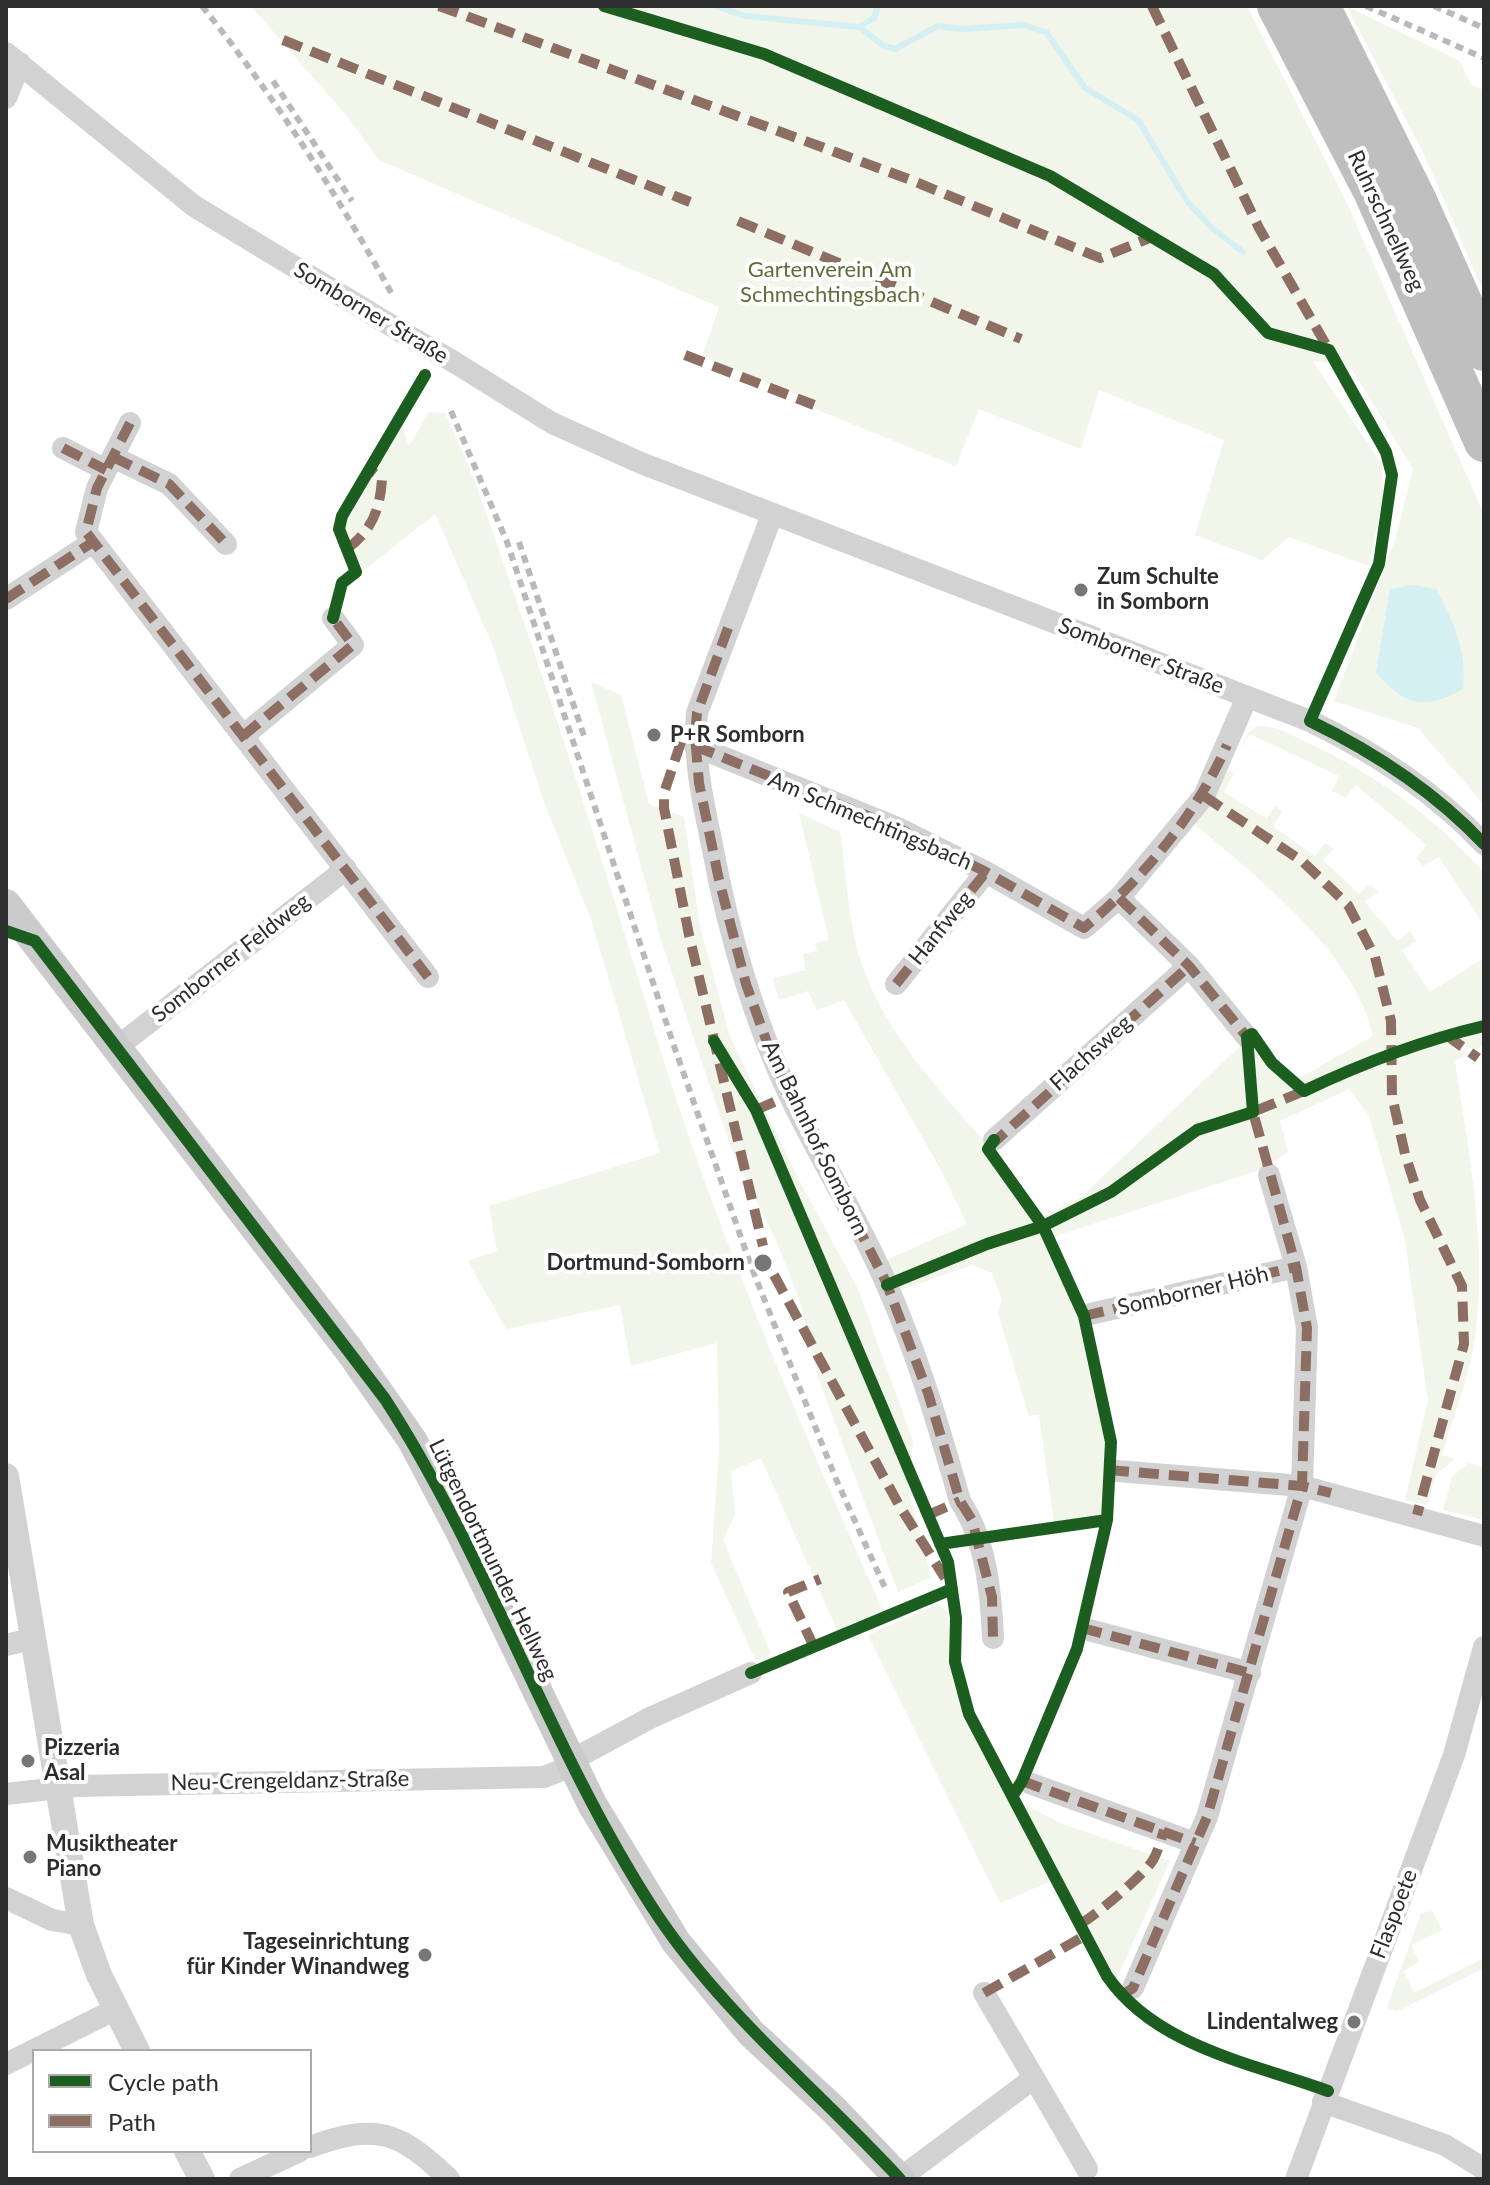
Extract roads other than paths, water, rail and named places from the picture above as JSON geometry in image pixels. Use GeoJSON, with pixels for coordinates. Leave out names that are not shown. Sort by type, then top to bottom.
{"type":"FeatureCollection","features":[{"type":"Feature","properties":{"kind":"highway","name":"Ruhrschnellweg"},"geometry":{"type":"LineString","coordinates":[[1277,6],[1373,191],[1484,442]]}},
{"type":"Feature","properties":{"kind":"highway","name":"Ruhrschnellweg"},"geometry":{"type":"LineString","coordinates":[[1320,6],[1417,201],[1484,351]]}},
{"type":"Feature","properties":{"kind":"main road","name":"Lütgendortmunder Hellweg"},"geometry":{"type":"LineString","coordinates":[[6,904],[349,1350],[412,1440],[459,1529],[571,1764],[652,1907],[702,1977],[751,2033],[834,2110],[899,2179]]}},
{"type":"Feature","properties":{"kind":"street"},"geometry":{"type":"LineString","coordinates":[[6,98],[13,58]]}},
{"type":"Feature","properties":{"kind":"street","name":"Somborner Straße"},"geometry":{"type":"LineString","coordinates":[[13,58],[194,206],[552,423],[772,515],[1310,721],[1376,757],[1445,807],[1484,844]]}},
{"type":"Feature","properties":{"kind":"street"},"geometry":{"type":"LineString","coordinates":[[130,423],[97,488],[86,532],[428,977]]}},
{"type":"Feature","properties":{"kind":"street"},"geometry":{"type":"LineString","coordinates":[[63,448],[169,484],[185,497],[226,544]]}},
{"type":"Feature","properties":{"kind":"street","name":"Am Bahnhof Somborn"},"geometry":{"type":"LineString","coordinates":[[772,515],[697,713],[695,746],[719,880],[746,984],[784,1084],[886,1282],[905,1330],[960,1501],[972,1520],[992,1597],[993,1638]]}},
{"type":"Feature","properties":{"kind":"street"},"geometry":{"type":"LineString","coordinates":[[6,599],[93,542]]}},
{"type":"Feature","properties":{"kind":"street"},"geometry":{"type":"LineString","coordinates":[[243,736],[353,645],[333,618]]}},
{"type":"Feature","properties":{"kind":"street","name":"Am Schmechtingsbach"},"geometry":{"type":"LineString","coordinates":[[695,746],[900,829],[986,872],[1084,928],[1119,898],[1204,796],[1247,697]]}},
{"type":"Feature","properties":{"kind":"street","name":"Somborner Feldweg"},"geometry":{"type":"LineString","coordinates":[[116,1048],[346,869]]}},
{"type":"Feature","properties":{"kind":"street","name":"Hanfweg"},"geometry":{"type":"LineString","coordinates":[[896,984],[986,872]]}},
{"type":"Feature","properties":{"kind":"street"},"geometry":{"type":"LineString","coordinates":[[1119,898],[1189,966],[1247,1037]]}},
{"type":"Feature","properties":{"kind":"street","name":"Flachsweg"},"geometry":{"type":"LineString","coordinates":[[994,1140],[1189,966]]}},
{"type":"Feature","properties":{"kind":"street","name":"Somborner Höh"},"geometry":{"type":"LineString","coordinates":[[1133,1988],[1207,1817],[1302,1486],[1307,1328],[1296,1267],[1269,1175]]}},
{"type":"Feature","properties":{"kind":"street","name":"Somborner Höh"},"geometry":{"type":"LineString","coordinates":[[1090,1314],[1296,1267]]}},
{"type":"Feature","properties":{"kind":"street"},"geometry":{"type":"LineString","coordinates":[[1117,1471],[1302,1486],[1484,1536]]}},
{"type":"Feature","properties":{"kind":"street"},"geometry":{"type":"LineString","coordinates":[[6,1476],[18,1642],[56,1787],[81,1925],[93,1962],[136,2049]]}},
{"type":"Feature","properties":{"kind":"street"},"geometry":{"type":"LineString","coordinates":[[1089,1630],[1250,1673]]}},
{"type":"Feature","properties":{"kind":"street","name":"Flaspoete"},"geometry":{"type":"LineString","coordinates":[[1296,2179],[1454,1755],[1484,1647]]}},
{"type":"Feature","properties":{"kind":"street"},"geometry":{"type":"LineString","coordinates":[[571,1764],[650,1718],[751,1673]]}},
{"type":"Feature","properties":{"kind":"street","name":"Neu-Crengeldanz-Straße"},"geometry":{"type":"LineString","coordinates":[[6,1794],[56,1787],[544,1777],[571,1764]]}},
{"type":"Feature","properties":{"kind":"street"},"geometry":{"type":"LineString","coordinates":[[1029,1783],[1195,1843]]}},
{"type":"Feature","properties":{"kind":"street"},"geometry":{"type":"LineString","coordinates":[[6,1898],[52,1920],[81,1925]]}},
{"type":"Feature","properties":{"kind":"street"},"geometry":{"type":"LineString","coordinates":[[984,1993],[1087,2169]]}},
{"type":"Feature","properties":{"kind":"street"},"geometry":{"type":"LineString","coordinates":[[36,2049],[116,2009]]}},
{"type":"Feature","properties":{"kind":"street"},"geometry":{"type":"LineString","coordinates":[[6,2064],[32,2051]]}},
{"type":"Feature","properties":{"kind":"street"},"geometry":{"type":"LineString","coordinates":[[899,2179],[1034,2078]]}},
{"type":"Feature","properties":{"kind":"street"},"geometry":{"type":"LineString","coordinates":[[1323,2102],[1445,2145],[1484,2169]]}},
{"type":"Feature","properties":{"kind":"street"},"geometry":{"type":"LineString","coordinates":[[312,2146],[353,2134],[387,2133],[418,2152],[449,2179]]}},
{"type":"Feature","properties":{"kind":"street"},"geometry":{"type":"LineString","coordinates":[[188,2153],[202,2179]]}},
{"type":"Feature","properties":{"kind":"street"},"geometry":{"type":"LineString","coordinates":[[240,2179],[296,2153]]}},
{"type":"Feature","properties":{"kind":"water"},"geometry":{"type":"Polygon","coordinates":[[[1412,585],[1436,589],[1454,625],[1463,662],[1463,689],[1426,702],[1415,702],[1396,692],[1376,672],[1390,589],[1412,585]]]}},
{"type":"Feature","properties":{"kind":"waterway"},"geometry":{"type":"LineString","coordinates":[[715,6],[745,16],[859,27],[884,46],[895,49],[938,26],[962,29],[1023,25],[1046,32],[1085,88],[1138,120],[1187,201],[1212,228],[1243,252]]}},
{"type":"Feature","properties":{"kind":"waterway"},"geometry":{"type":"LineString","coordinates":[[859,27],[874,18],[878,6]]}},
{"type":"Feature","properties":{"kind":"railway"},"geometry":{"type":"LineString","coordinates":[[202,6],[255,75],[304,147],[393,296]]}},
{"type":"Feature","properties":{"kind":"railway"},"geometry":{"type":"LineString","coordinates":[[1366,6],[1484,58]]}},
{"type":"Feature","properties":{"kind":"railway"},"geometry":{"type":"LineString","coordinates":[[1434,6],[1484,28]]}},
{"type":"Feature","properties":{"kind":"railway"},"geometry":{"type":"LineString","coordinates":[[273,81],[352,201]]}},
{"type":"Feature","properties":{"kind":"railway"},"geometry":{"type":"LineString","coordinates":[[451,411],[507,542],[673,1043],[751,1266],[836,1479],[886,1590]]}},
{"type":"Feature","properties":{"kind":"railway"},"geometry":{"type":"LineString","coordinates":[[519,542],[585,739]]}},
{"type":"Feature","properties":{"kind":"place","name":"Zum Schulte in Somborn"},"geometry":{"type":"Point","coordinates":[1081,590]}},
{"type":"Feature","properties":{"kind":"place","name":"P+R Somborn"},"geometry":{"type":"Point","coordinates":[654,735]}},
{"type":"Feature","properties":{"kind":"place","name":"Dortmund-Somborn"},"geometry":{"type":"Point","coordinates":[763,1263]}},
{"type":"Feature","properties":{"kind":"place","name":"Pizzeria Asal"},"geometry":{"type":"Point","coordinates":[28,1761]}},
{"type":"Feature","properties":{"kind":"place","name":"Musiktheater Piano"},"geometry":{"type":"Point","coordinates":[30,1857]}},
{"type":"Feature","properties":{"kind":"place","name":"Tageseinrichtung für Kinder Winandweg"},"geometry":{"type":"Point","coordinates":[425,1955]}},
{"type":"Feature","properties":{"kind":"place","name":"Lindentalweg"},"geometry":{"type":"Point","coordinates":[1354,2022]}},
{"type":"Feature","properties":{"kind":"park label","name":"Gartenverein Am Schmechtingsbach"},"geometry":{"type":"Point","coordinates":[830,282]}}]}
